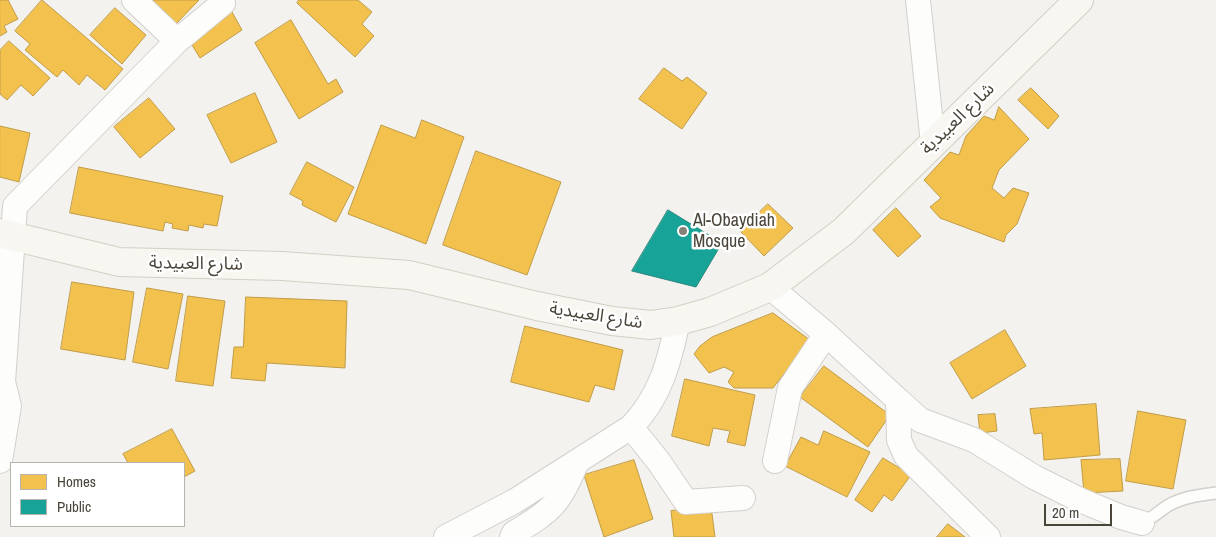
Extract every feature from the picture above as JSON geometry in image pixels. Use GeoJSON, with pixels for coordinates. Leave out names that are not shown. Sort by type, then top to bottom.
{"type":"FeatureCollection","features":[{"type":"Feature","properties":{"kind":"main road","name":"شارع العبيدية"},"geometry":{"type":"LineString","coordinates":[[7,235],[119,262],[282,266],[409,275],[537,306],[612,321],[651,325],[678,321],[710,312],[770,287],[844,231],[1079,0]]}},
{"type":"Feature","properties":{"kind":"street"},"geometry":{"type":"LineString","coordinates":[[134,0],[177,41]]}},
{"type":"Feature","properties":{"kind":"street"},"geometry":{"type":"LineString","coordinates":[[918,0],[933,144]]}},
{"type":"Feature","properties":{"kind":"street"},"geometry":{"type":"LineString","coordinates":[[0,461],[10,406],[3,382],[7,235],[15,206],[177,41],[226,1]]}},
{"type":"Feature","properties":{"kind":"street"},"geometry":{"type":"LineString","coordinates":[[770,287],[826,334],[920,420],[974,440],[1034,477],[1072,496],[1121,517],[1142,523]]}},
{"type":"Feature","properties":{"kind":"street"},"geometry":{"type":"LineString","coordinates":[[446,537],[516,501],[631,427],[647,411],[656,394],[670,360],[678,321]]}},
{"type":"Feature","properties":{"kind":"street"},"geometry":{"type":"LineString","coordinates":[[775,461],[790,388],[826,334]]}},
{"type":"Feature","properties":{"kind":"street"},"geometry":{"type":"LineString","coordinates":[[898,400],[899,440],[906,456],[988,537]]}},
{"type":"Feature","properties":{"kind":"street"},"geometry":{"type":"LineString","coordinates":[[631,427],[659,462],[686,502],[744,498]]}},
{"type":"Feature","properties":{"kind":"street"},"geometry":{"type":"LineString","coordinates":[[512,537],[514,533],[544,515],[561,498],[577,462]]}},
{"type":"Feature","properties":{"kind":"lane"},"geometry":{"type":"LineString","coordinates":[[1142,523],[1154,518],[1168,505],[1194,495],[1216,493]]}},
{"type":"Feature","properties":{"kind":"building: Homes"},"geometry":{"type":"Polygon","coordinates":[[[0,0],[8,0],[18,19],[4,26],[7,32],[0,36],[0,0]]]}},
{"type":"Feature","properties":{"kind":"building: Homes"},"geometry":{"type":"Polygon","coordinates":[[[42,0],[123,69],[105,90],[87,75],[79,85],[63,70],[57,77],[25,50],[30,44],[15,31],[42,0]]]}},
{"type":"Feature","properties":{"kind":"building: Homes"},"geometry":{"type":"Polygon","coordinates":[[[150,0],[199,0],[174,26],[150,0]]]}},
{"type":"Feature","properties":{"kind":"building: Homes"},"geometry":{"type":"Polygon","coordinates":[[[299,0],[358,0],[372,12],[362,24],[374,36],[355,57],[297,3],[299,0]]]}},
{"type":"Feature","properties":{"kind":"building: Homes"},"geometry":{"type":"Polygon","coordinates":[[[115,8],[146,35],[122,64],[90,35],[115,8]]]}},
{"type":"Feature","properties":{"kind":"building: Homes"},"geometry":{"type":"Polygon","coordinates":[[[232,12],[242,30],[200,58],[189,40],[232,12]]]}},
{"type":"Feature","properties":{"kind":"building: Homes"},"geometry":{"type":"Polygon","coordinates":[[[291,20],[328,84],[336,79],[343,92],[299,119],[255,43],[291,20]]]}},
{"type":"Feature","properties":{"kind":"building: Homes"},"geometry":{"type":"Polygon","coordinates":[[[9,41],[50,78],[33,96],[21,85],[7,100],[0,94],[0,50],[9,41]]]}},
{"type":"Feature","properties":{"kind":"building: Homes"},"geometry":{"type":"Polygon","coordinates":[[[664,68],[682,81],[687,77],[707,93],[682,129],[639,99],[664,68]]]}},
{"type":"Feature","properties":{"kind":"building: Homes"},"geometry":{"type":"Polygon","coordinates":[[[1031,88],[1059,116],[1048,129],[1018,100],[1031,88]]]}},
{"type":"Feature","properties":{"kind":"building: Homes"},"geometry":{"type":"Polygon","coordinates":[[[255,93],[277,142],[231,163],[207,115],[255,93]]]}},
{"type":"Feature","properties":{"kind":"building: Homes"},"geometry":{"type":"Polygon","coordinates":[[[149,98],[175,129],[140,158],[114,127],[149,98]]]}},
{"type":"Feature","properties":{"kind":"building: Homes"},"geometry":{"type":"Polygon","coordinates":[[[999,107],[1029,139],[999,170],[992,188],[1004,198],[1013,188],[1029,193],[1017,224],[1006,235],[1004,242],[940,218],[930,207],[941,198],[924,180],[950,152],[959,155],[966,136],[984,116],[994,120],[999,107]]]}},
{"type":"Feature","properties":{"kind":"building: Homes"},"geometry":{"type":"Polygon","coordinates":[[[422,120],[464,137],[426,244],[348,214],[381,125],[415,138],[422,120]]]}},
{"type":"Feature","properties":{"kind":"building: Homes"},"geometry":{"type":"Polygon","coordinates":[[[0,126],[30,133],[19,182],[0,177],[0,126]]]}},
{"type":"Feature","properties":{"kind":"building: Homes"},"geometry":{"type":"Polygon","coordinates":[[[476,151],[561,182],[527,275],[443,245],[476,151]]]}},
{"type":"Feature","properties":{"kind":"building: Homes"},"geometry":{"type":"Polygon","coordinates":[[[307,162],[354,187],[336,222],[302,205],[303,201],[290,194],[307,162]]]}},
{"type":"Feature","properties":{"kind":"building: Homes"},"geometry":{"type":"Polygon","coordinates":[[[79,167],[223,196],[217,226],[204,224],[203,228],[189,225],[188,231],[172,228],[173,224],[165,222],[163,231],[70,213],[79,167]]]}},
{"type":"Feature","properties":{"kind":"building: Homes"},"geometry":{"type":"Polygon","coordinates":[[[768,204],[793,228],[764,256],[740,231],[768,204]]]}},
{"type":"Feature","properties":{"kind":"building: Homes"},"geometry":{"type":"Polygon","coordinates":[[[896,208],[921,236],[898,257],[873,230],[896,208]]]}},
{"type":"Feature","properties":{"kind":"building: Homes"},"geometry":{"type":"Polygon","coordinates":[[[72,282],[134,292],[125,360],[61,349],[72,282]]]}},
{"type":"Feature","properties":{"kind":"building: Homes"},"geometry":{"type":"Polygon","coordinates":[[[147,288],[183,294],[168,369],[133,362],[147,288]]]}},
{"type":"Feature","properties":{"kind":"building: Homes"},"geometry":{"type":"Polygon","coordinates":[[[188,296],[225,301],[213,386],[176,381],[188,296]]]}},
{"type":"Feature","properties":{"kind":"building: Homes"},"geometry":{"type":"Polygon","coordinates":[[[246,297],[347,301],[345,368],[267,363],[265,381],[231,378],[234,347],[243,347],[246,297]]]}},
{"type":"Feature","properties":{"kind":"building: Homes"},"geometry":{"type":"Polygon","coordinates":[[[773,313],[810,340],[773,388],[734,388],[728,382],[734,372],[724,367],[709,373],[694,354],[700,346],[712,337],[773,313]]]}},
{"type":"Feature","properties":{"kind":"building: Homes"},"geometry":{"type":"Polygon","coordinates":[[[525,326],[623,350],[614,390],[595,385],[589,402],[511,382],[525,326]]]}},
{"type":"Feature","properties":{"kind":"building: Homes"},"geometry":{"type":"Polygon","coordinates":[[[1005,330],[1026,366],[972,399],[950,363],[1005,330]]]}},
{"type":"Feature","properties":{"kind":"building: Homes"},"geometry":{"type":"Polygon","coordinates":[[[824,366],[890,415],[868,447],[800,397],[824,366]]]}},
{"type":"Feature","properties":{"kind":"building: Homes"},"geometry":{"type":"Polygon","coordinates":[[[685,379],[755,395],[745,446],[727,442],[730,431],[713,428],[709,446],[672,436],[685,379]]]}},
{"type":"Feature","properties":{"kind":"building: Homes"},"geometry":{"type":"Polygon","coordinates":[[[1096,404],[1100,455],[1044,460],[1042,433],[1034,434],[1030,409],[1096,404]]]}},
{"type":"Feature","properties":{"kind":"building: Homes"},"geometry":{"type":"Polygon","coordinates":[[[1138,411],[1186,420],[1173,489],[1126,481],[1138,411]]]}},
{"type":"Feature","properties":{"kind":"building: Homes"},"geometry":{"type":"Polygon","coordinates":[[[995,414],[997,431],[980,433],[978,415],[995,414]]]}},
{"type":"Feature","properties":{"kind":"building: Homes"},"geometry":{"type":"Polygon","coordinates":[[[172,429],[195,471],[185,476],[185,462],[127,462],[123,454],[172,429]]]}},
{"type":"Feature","properties":{"kind":"building: Homes"},"geometry":{"type":"Polygon","coordinates":[[[824,431],[870,452],[847,497],[785,466],[801,437],[818,445],[824,431]]]}},
{"type":"Feature","properties":{"kind":"building: Homes"},"geometry":{"type":"Polygon","coordinates":[[[883,458],[911,475],[892,501],[884,495],[872,512],[855,500],[883,458]]]}},
{"type":"Feature","properties":{"kind":"building: Homes"},"geometry":{"type":"Polygon","coordinates":[[[1120,459],[1123,491],[1084,493],[1081,460],[1120,459]]]}},
{"type":"Feature","properties":{"kind":"building: Homes"},"geometry":{"type":"Polygon","coordinates":[[[634,460],[653,519],[604,537],[584,475],[634,460]]]}},
{"type":"Feature","properties":{"kind":"building: Homes"},"geometry":{"type":"Polygon","coordinates":[[[711,506],[715,537],[674,537],[671,511],[711,506]]]}},
{"type":"Feature","properties":{"kind":"building: Homes"},"geometry":{"type":"Polygon","coordinates":[[[948,524],[965,537],[937,537],[948,524]]]}},
{"type":"Feature","properties":{"kind":"building: Public"},"geometry":{"type":"Polygon","coordinates":[[[668,210],[722,243],[696,287],[632,271],[668,210]]]}},
{"type":"Feature","properties":{"kind":"place","name":"Al-Obaydiah Mosque"},"geometry":{"type":"Point","coordinates":[683,231]}}]}
